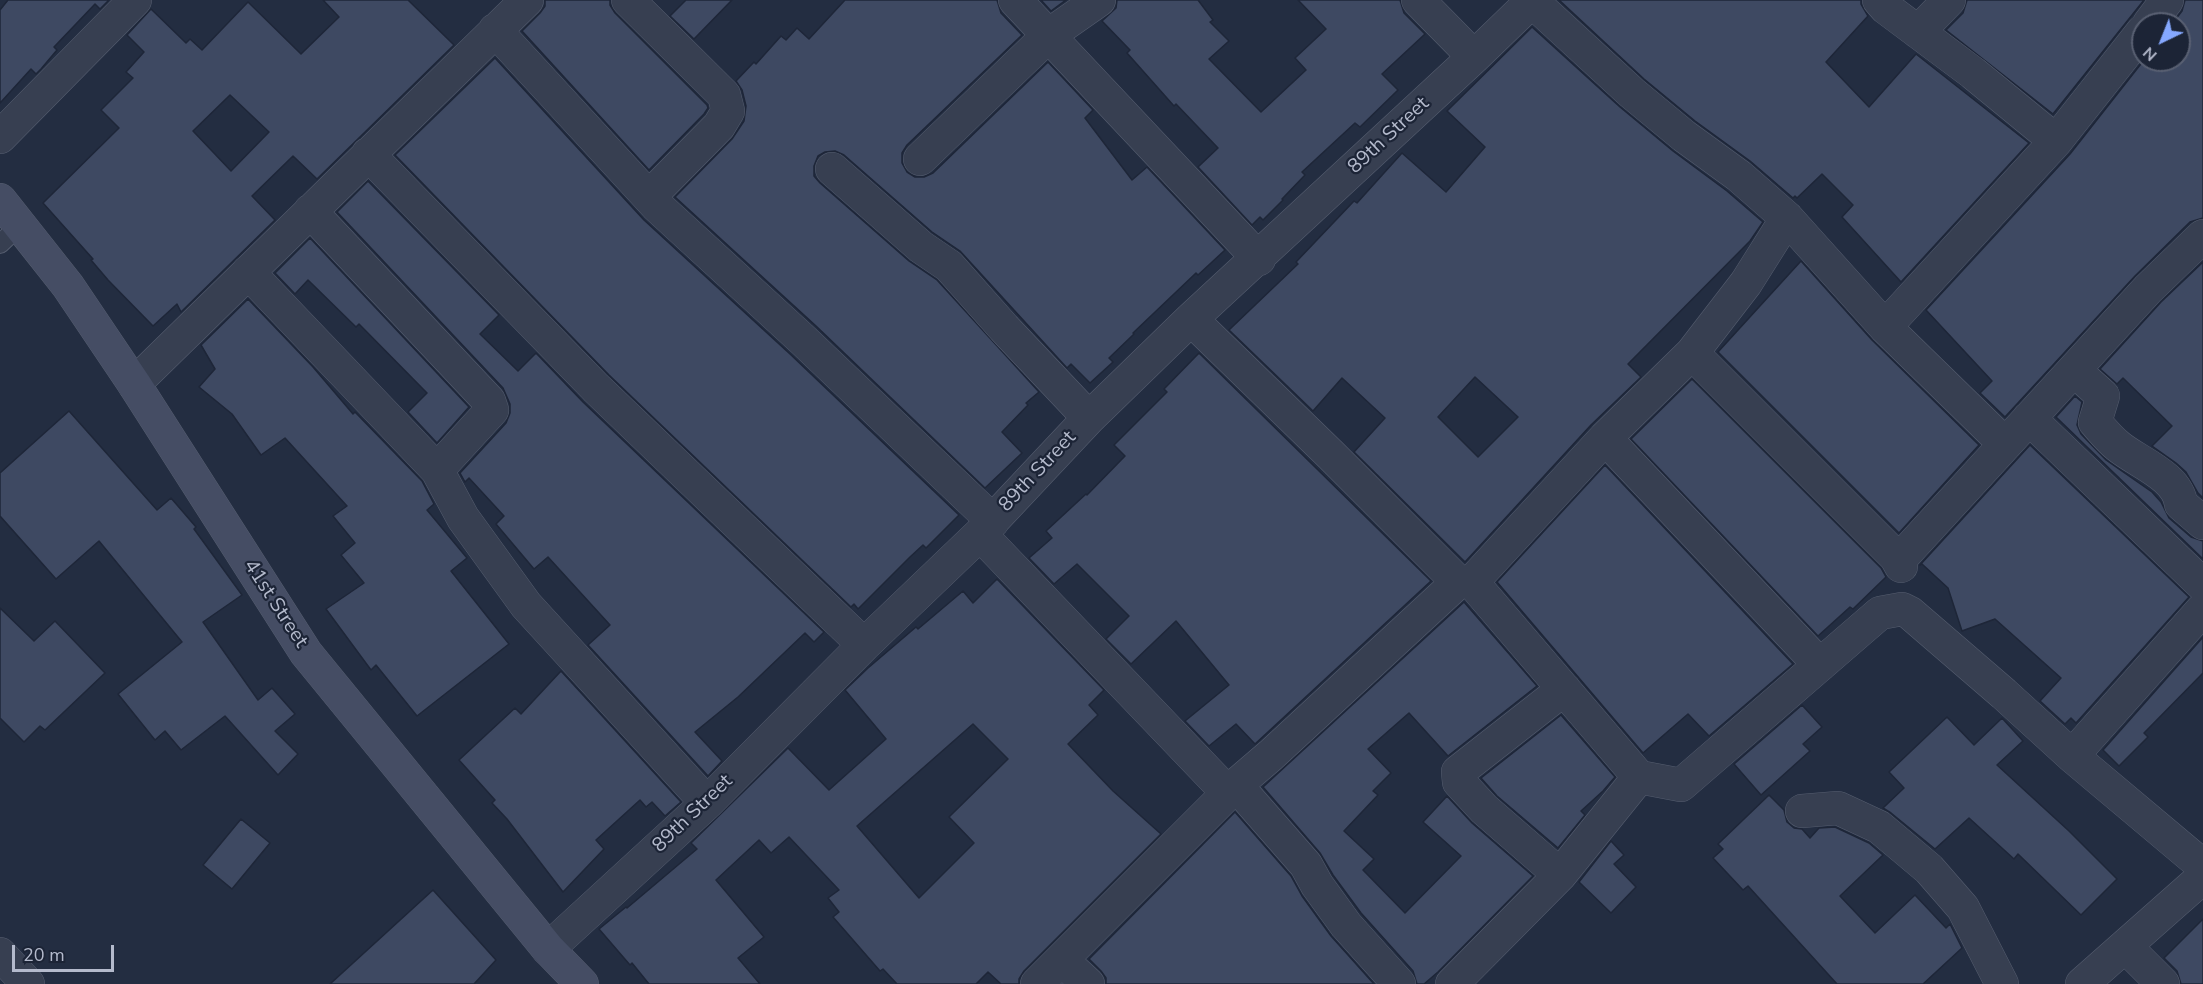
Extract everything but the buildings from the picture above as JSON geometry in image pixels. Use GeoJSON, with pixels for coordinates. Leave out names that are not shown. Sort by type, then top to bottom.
{"type":"FeatureCollection","features":[{"type":"Feature","properties":{"kind":"main road","name":"41st Street"},"geometry":{"type":"LineString","coordinates":[[7,223],[68,285],[306,653],[548,949],[582,984]]}},
{"type":"Feature","properties":{"kind":"street"},"geometry":{"type":"LineString","coordinates":[[0,137],[135,0]]}},
{"type":"Feature","properties":{"kind":"street"},"geometry":{"type":"LineString","coordinates":[[134,384],[527,0]]}},
{"type":"Feature","properties":{"kind":"street"},"geometry":{"type":"LineString","coordinates":[[628,0],[723,95],[728,111],[719,126],[649,197]]}},
{"type":"Feature","properties":{"kind":"street"},"geometry":{"type":"LineString","coordinates":[[1016,0],[1258,259]]}},
{"type":"Feature","properties":{"kind":"street"},"geometry":{"type":"LineString","coordinates":[[920,159],[1049,35],[1098,0]]}},
{"type":"Feature","properties":{"kind":"street"},"geometry":{"type":"LineString","coordinates":[[1418,0],[1474,57]]}},
{"type":"Feature","properties":{"kind":"street"},"geometry":{"type":"LineString","coordinates":[[1532,0],[1632,93],[1684,136],[1739,176],[1786,218],[1886,327],[2004,443]]}},
{"type":"Feature","properties":{"kind":"street","name":"89th Street"},"geometry":{"type":"LineString","coordinates":[[548,949],[707,803],[864,645],[986,527],[1089,418],[1191,319],[1474,57],[1532,0]]}},
{"type":"Feature","properties":{"kind":"street"},"geometry":{"type":"LineString","coordinates":[[1879,0],[1886,8],[1973,73],[2056,141]]}},
{"type":"Feature","properties":{"kind":"street"},"geometry":{"type":"LineString","coordinates":[[1918,32],[1948,0]]}},
{"type":"Feature","properties":{"kind":"street"},"geometry":{"type":"LineString","coordinates":[[495,30],[649,197],[803,339],[986,527],[1232,789],[1306,864],[1317,885],[1346,925],[1398,984]]}},
{"type":"Feature","properties":{"kind":"street"},"geometry":{"type":"LineString","coordinates":[[1886,327],[2056,141],[2131,46]]}},
{"type":"Feature","properties":{"kind":"street"},"geometry":{"type":"LineString","coordinates":[[368,154],[596,388],[864,645]]}},
{"type":"Feature","properties":{"kind":"street"},"geometry":{"type":"LineString","coordinates":[[832,169],[921,247],[949,266],[1089,418]]}},
{"type":"Feature","properties":{"kind":"street"},"geometry":{"type":"LineString","coordinates":[[310,211],[489,401],[492,410],[437,470]]}},
{"type":"Feature","properties":{"kind":"street"},"geometry":{"type":"LineString","coordinates":[[1036,984],[1232,789],[1465,582],[1605,438],[1692,353],[1746,283],[1786,218]]}},
{"type":"Feature","properties":{"kind":"street"},"geometry":{"type":"LineString","coordinates":[[1888,610],[1901,566],[1901,558],[2004,443],[2148,289],[2203,236]]}},
{"type":"Feature","properties":{"kind":"street"},"geometry":{"type":"LineString","coordinates":[[248,272],[437,470],[463,518],[526,605],[707,803]]}},
{"type":"Feature","properties":{"kind":"street"},"geometry":{"type":"LineString","coordinates":[[1191,319],[1465,582],[1564,689],[1640,777],[1681,785],[1880,613],[1902,609],[1910,613],[2072,756],[2203,866]]}},
{"type":"Feature","properties":{"kind":"street"},"geometry":{"type":"LineString","coordinates":[[1692,353],[1896,557],[1901,566]]}},
{"type":"Feature","properties":{"kind":"street"},"geometry":{"type":"LineString","coordinates":[[2074,370],[2103,396],[2095,422],[2118,446],[2164,477],[2180,495],[2181,504],[2203,523]]}},
{"type":"Feature","properties":{"kind":"street"},"geometry":{"type":"LineString","coordinates":[[2029,418],[2203,585]]}},
{"type":"Feature","properties":{"kind":"street"},"geometry":{"type":"LineString","coordinates":[[1605,438],[1820,665]]}},
{"type":"Feature","properties":{"kind":"street"},"geometry":{"type":"LineString","coordinates":[[2072,756],[2203,609]]}},
{"type":"Feature","properties":{"kind":"street"},"geometry":{"type":"LineString","coordinates":[[1560,875],[1484,809],[1459,782],[1457,776],[1458,772],[1564,689]]}},
{"type":"Feature","properties":{"kind":"street"},"geometry":{"type":"LineString","coordinates":[[1452,984],[1560,875],[1640,777]]}},
{"type":"Feature","properties":{"kind":"street"},"geometry":{"type":"LineString","coordinates":[[1802,811],[1838,808],[1879,827],[1929,869],[1963,908],[2002,984]]}},
{"type":"Feature","properties":{"kind":"street"},"geometry":{"type":"LineString","coordinates":[[2082,984],[2203,877]]}},
{"type":"Feature","properties":{"kind":"street"},"geometry":{"type":"LineString","coordinates":[[2126,946],[2163,984]]}},
{"type":"Feature","properties":{"kind":"street"},"geometry":{"type":"LineString","coordinates":[[0,954],[28,984]]}},
{"type":"Feature","properties":{"kind":"street"},"geometry":{"type":"LineString","coordinates":[[1062,960],[1088,984]]}}]}
